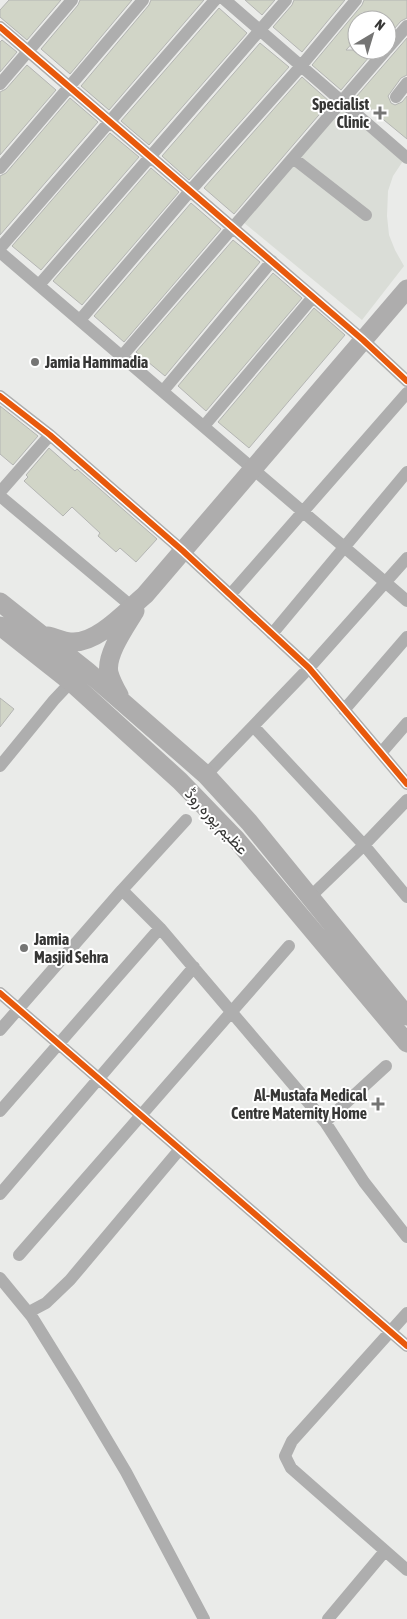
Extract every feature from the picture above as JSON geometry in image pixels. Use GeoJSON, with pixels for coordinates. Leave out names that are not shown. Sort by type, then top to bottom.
{"type":"FeatureCollection","features":[{"type":"Feature","properties":{"kind":"main road"},"geometry":{"type":"LineString","coordinates":[[42,635],[72,642],[88,640],[137,604],[407,289]]}},
{"type":"Feature","properties":{"kind":"main road","name":"عظیم پورہ روڈ"},"geometry":{"type":"LineString","coordinates":[[0,602],[123,702],[206,775],[249,822],[407,1016]]}},
{"type":"Feature","properties":{"kind":"main road"},"geometry":{"type":"LineString","coordinates":[[123,702],[109,671],[110,659],[120,635],[137,604]]}},
{"type":"Feature","properties":{"kind":"main road","name":"عظیم پورہ روڈ"},"geometry":{"type":"LineString","coordinates":[[0,626],[71,682],[180,781],[236,839],[407,1043]]}},
{"type":"Feature","properties":{"kind":"street"},"geometry":{"type":"LineString","coordinates":[[0,84],[72,0]]}},
{"type":"Feature","properties":{"kind":"street"},"geometry":{"type":"LineString","coordinates":[[0,168],[142,0]]}},
{"type":"Feature","properties":{"kind":"street"},"geometry":{"type":"LineString","coordinates":[[215,0],[0,250],[407,601]]}},
{"type":"Feature","properties":{"kind":"street"},"geometry":{"type":"LineString","coordinates":[[224,0],[407,158]]}},
{"type":"Feature","properties":{"kind":"street"},"geometry":{"type":"LineString","coordinates":[[39,285],[286,0]]}},
{"type":"Feature","properties":{"kind":"street"},"geometry":{"type":"LineString","coordinates":[[80,320],[356,0]]}},
{"type":"Feature","properties":{"kind":"street"},"geometry":{"type":"LineString","coordinates":[[397,38],[407,26]]}},
{"type":"Feature","properties":{"kind":"street"},"geometry":{"type":"LineString","coordinates":[[0,27],[314,297],[407,381]]}},
{"type":"Feature","properties":{"kind":"street"},"geometry":{"type":"LineString","coordinates":[[122,356],[378,60]]}},
{"type":"Feature","properties":{"kind":"street"},"geometry":{"type":"LineString","coordinates":[[396,96],[407,83]]}},
{"type":"Feature","properties":{"kind":"street"},"geometry":{"type":"LineString","coordinates":[[292,158],[366,215]]}},
{"type":"Feature","properties":{"kind":"street"},"geometry":{"type":"LineString","coordinates":[[163,391],[272,261]]}},
{"type":"Feature","properties":{"kind":"street"},"geometry":{"type":"LineString","coordinates":[[204,426],[314,297]]}},
{"type":"Feature","properties":{"kind":"street"},"geometry":{"type":"LineString","coordinates":[[230,595],[407,393]]}},
{"type":"Feature","properties":{"kind":"street"},"geometry":{"type":"LineString","coordinates":[[0,396],[50,435],[182,551],[309,668],[407,784]]}},
{"type":"Feature","properties":{"kind":"street"},"geometry":{"type":"LineString","coordinates":[[0,492],[50,435]]}},
{"type":"Feature","properties":{"kind":"street"},"geometry":{"type":"LineString","coordinates":[[272,634],[407,472]]}},
{"type":"Feature","properties":{"kind":"street"},"geometry":{"type":"LineString","coordinates":[[0,496],[137,604]]}},
{"type":"Feature","properties":{"kind":"street"},"geometry":{"type":"LineString","coordinates":[[206,775],[309,668],[407,558]]}},
{"type":"Feature","properties":{"kind":"street"},"geometry":{"type":"LineString","coordinates":[[344,710],[407,637]]}},
{"type":"Feature","properties":{"kind":"street"},"geometry":{"type":"LineString","coordinates":[[1,763],[71,682]]}},
{"type":"Feature","properties":{"kind":"street"},"geometry":{"type":"LineString","coordinates":[[381,753],[407,723]]}},
{"type":"Feature","properties":{"kind":"street"},"geometry":{"type":"LineString","coordinates":[[254,727],[364,846],[407,897]]}},
{"type":"Feature","properties":{"kind":"street"},"geometry":{"type":"LineString","coordinates":[[310,897],[364,846],[407,800]]}},
{"type":"Feature","properties":{"kind":"street"},"geometry":{"type":"LineString","coordinates":[[0,1030],[186,820]]}},
{"type":"Feature","properties":{"kind":"street"},"geometry":{"type":"LineString","coordinates":[[122,890],[160,928],[194,967],[324,1122],[364,1182],[407,1237]]}},
{"type":"Feature","properties":{"kind":"street"},"geometry":{"type":"LineString","coordinates":[[0,1111],[160,928]]}},
{"type":"Feature","properties":{"kind":"street"},"geometry":{"type":"LineString","coordinates":[[19,1255],[290,946]]}},
{"type":"Feature","properties":{"kind":"street"},"geometry":{"type":"LineString","coordinates":[[0,1194],[194,967]]}},
{"type":"Feature","properties":{"kind":"street"},"geometry":{"type":"LineString","coordinates":[[0,993],[407,1346]]}},
{"type":"Feature","properties":{"kind":"street"},"geometry":{"type":"LineString","coordinates":[[324,1122],[386,1066]]}},
{"type":"Feature","properties":{"kind":"street"},"geometry":{"type":"LineString","coordinates":[[29,1312],[46,1303],[70,1280],[180,1149]]}},
{"type":"Feature","properties":{"kind":"street"},"geometry":{"type":"LineString","coordinates":[[0,1278],[29,1312],[126,1472],[204,1619]]}},
{"type":"Feature","properties":{"kind":"street"},"geometry":{"type":"LineString","coordinates":[[407,1313],[292,1441],[284,1456],[291,1468],[407,1570]]}},
{"type":"Feature","properties":{"kind":"street"},"geometry":{"type":"LineString","coordinates":[[328,1619],[385,1551]]}},
{"type":"Feature","properties":{"kind":"shaded area"},"geometry":{"type":"Polygon","coordinates":[[[341,109],[403,161],[393,176],[388,191],[387,216],[389,235],[404,266],[362,320],[243,222],[341,109]]]}},
{"type":"Feature","properties":{"kind":"building"},"geometry":{"type":"Polygon","coordinates":[[[9,0],[61,0],[27,40],[0,17],[0,10],[9,0]]]}},
{"type":"Feature","properties":{"kind":"building"},"geometry":{"type":"Polygon","coordinates":[[[80,0],[132,0],[70,74],[41,49],[78,5],[80,0]]]}},
{"type":"Feature","properties":{"kind":"building"},"geometry":{"type":"Polygon","coordinates":[[[151,0],[204,0],[109,110],[81,86],[149,5],[151,0]]]}},
{"type":"Feature","properties":{"kind":"building"},"geometry":{"type":"Polygon","coordinates":[[[245,0],[275,0],[262,15],[245,0]]]}},
{"type":"Feature","properties":{"kind":"building"},"geometry":{"type":"Polygon","coordinates":[[[294,0],[345,0],[302,52],[273,27],[294,0]]]}},
{"type":"Feature","properties":{"kind":"building"},"geometry":{"type":"Polygon","coordinates":[[[364,0],[407,0],[407,18],[397,26],[397,10],[358,10],[364,0]]]}},
{"type":"Feature","properties":{"kind":"building"},"geometry":{"type":"Polygon","coordinates":[[[219,8],[247,33],[149,145],[121,121],[219,8]]]}},
{"type":"Feature","properties":{"kind":"building"},"geometry":{"type":"Polygon","coordinates":[[[347,23],[347,60],[366,60],[341,90],[312,65],[347,23]]]}},
{"type":"Feature","properties":{"kind":"building"},"geometry":{"type":"Polygon","coordinates":[[[407,38],[407,75],[401,78],[388,96],[391,103],[395,105],[402,102],[407,96],[407,139],[356,97],[388,60],[397,60],[397,50],[407,38]]]}},
{"type":"Feature","properties":{"kind":"building"},"geometry":{"type":"Polygon","coordinates":[[[2,40],[17,52],[0,72],[0,42],[2,40]]]}},
{"type":"Feature","properties":{"kind":"building"},"geometry":{"type":"Polygon","coordinates":[[[260,43],[289,67],[189,180],[162,156],[260,43]]]}},
{"type":"Feature","properties":{"kind":"building"},"geometry":{"type":"Polygon","coordinates":[[[27,65],[56,90],[0,155],[0,92],[6,89],[27,65]]]}},
{"type":"Feature","properties":{"kind":"building"},"geometry":{"type":"Polygon","coordinates":[[[302,77],[330,102],[234,214],[204,188],[302,77]]]}},
{"type":"Feature","properties":{"kind":"building"},"geometry":{"type":"Polygon","coordinates":[[[70,98],[98,122],[0,235],[0,176],[6,173],[70,98]]]}},
{"type":"Feature","properties":{"kind":"building"},"geometry":{"type":"Polygon","coordinates":[[[110,133],[139,157],[41,270],[12,246],[110,133]]]}},
{"type":"Feature","properties":{"kind":"building"},"geometry":{"type":"Polygon","coordinates":[[[151,168],[179,192],[82,305],[53,281],[151,168]]]}},
{"type":"Feature","properties":{"kind":"building"},"geometry":{"type":"Polygon","coordinates":[[[191,203],[221,229],[124,342],[94,316],[191,203]]]}},
{"type":"Feature","properties":{"kind":"building"},"geometry":{"type":"Polygon","coordinates":[[[233,240],[260,262],[165,376],[136,352],[233,240]]]}},
{"type":"Feature","properties":{"kind":"building"},"geometry":{"type":"Polygon","coordinates":[[[273,273],[302,298],[206,411],[178,386],[273,273]]]}},
{"type":"Feature","properties":{"kind":"building"},"geometry":{"type":"Polygon","coordinates":[[[314,308],[345,335],[249,448],[218,422],[314,308]]]}},
{"type":"Feature","properties":{"kind":"building"},"geometry":{"type":"Polygon","coordinates":[[[0,406],[38,436],[13,465],[0,454],[0,406]]]}},
{"type":"Feature","properties":{"kind":"building"},"geometry":{"type":"Polygon","coordinates":[[[49,448],[75,471],[77,469],[157,539],[136,562],[120,548],[116,552],[98,536],[100,533],[72,507],[63,516],[24,481],[28,477],[26,475],[49,448]]]}},
{"type":"Feature","properties":{"kind":"building"},"geometry":{"type":"Polygon","coordinates":[[[0,698],[14,709],[0,727],[0,698]]]}},
{"type":"Feature","properties":{"kind":"cycle path"},"geometry":{"type":"LineString","coordinates":[[0,27],[363,340],[407,381]]}},
{"type":"Feature","properties":{"kind":"cycle path"},"geometry":{"type":"LineString","coordinates":[[0,396],[50,435],[183,551],[309,668],[407,784]]}},
{"type":"Feature","properties":{"kind":"cycle path"},"geometry":{"type":"LineString","coordinates":[[0,993],[407,1346]]}},
{"type":"Feature","properties":{"kind":"place","name":"Specialist Clinic"},"geometry":{"type":"Point","coordinates":[380,113]}},
{"type":"Feature","properties":{"kind":"place","name":"Jamia Hammadia"},"geometry":{"type":"Point","coordinates":[35,362]}},
{"type":"Feature","properties":{"kind":"place","name":"Jamia Masjid Sehra"},"geometry":{"type":"Point","coordinates":[24,948]}},
{"type":"Feature","properties":{"kind":"place","name":"Al-Mustafa Medical Centre Maternity Home"},"geometry":{"type":"Point","coordinates":[378,1104]}}]}
